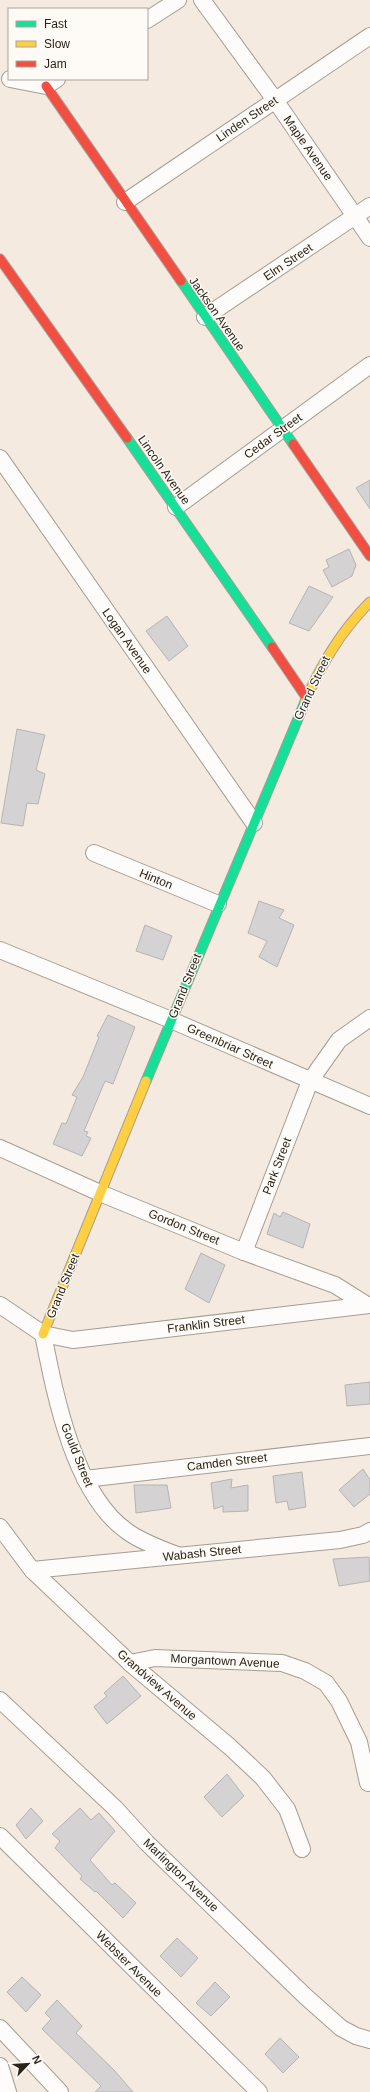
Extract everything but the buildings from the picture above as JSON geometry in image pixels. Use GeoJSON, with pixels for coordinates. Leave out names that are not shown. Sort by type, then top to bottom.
{"type":"FeatureCollection","features":[{"type":"Feature","properties":{"kind":"street"},"geometry":{"type":"LineString","coordinates":[[148,19],[178,0]]}},
{"type":"Feature","properties":{"kind":"street","name":"Maple Avenue"},"geometry":{"type":"LineString","coordinates":[[202,0],[275,100],[370,238]]}},
{"type":"Feature","properties":{"kind":"street","name":"Linden Street"},"geometry":{"type":"LineString","coordinates":[[125,202],[370,36]]}},
{"type":"Feature","properties":{"kind":"street"},"geometry":{"type":"LineString","coordinates":[[20,80],[51,83]]}},
{"type":"Feature","properties":{"kind":"street","name":"Jackson Avenue"},"geometry":{"type":"LineString","coordinates":[[51,83],[125,202],[370,556]]}},
{"type":"Feature","properties":{"kind":"street","name":"Elm Street"},"geometry":{"type":"LineString","coordinates":[[205,317],[370,206]]}},
{"type":"Feature","properties":{"kind":"street","name":"Lincoln Avenue"},"geometry":{"type":"LineString","coordinates":[[0,259],[176,507],[306,697]]}},
{"type":"Feature","properties":{"kind":"street","name":"Cedar Street"},"geometry":{"type":"LineString","coordinates":[[176,507],[370,365]]}},
{"type":"Feature","properties":{"kind":"street","name":"Logan Avenue"},"geometry":{"type":"LineString","coordinates":[[0,458],[254,823]]}},
{"type":"Feature","properties":{"kind":"street","name":"Grand Street"},"geometry":{"type":"LineString","coordinates":[[0,1305],[43,1334],[218,904],[254,823],[306,697],[333,644],[356,615],[370,602]]}},
{"type":"Feature","properties":{"kind":"street","name":"Hinton"},"geometry":{"type":"LineString","coordinates":[[94,853],[218,904]]}},
{"type":"Feature","properties":{"kind":"street","name":"Greenbriar Street"},"geometry":{"type":"LineString","coordinates":[[0,950],[171,1020],[370,1106]]}},
{"type":"Feature","properties":{"kind":"street","name":"Park Street"},"geometry":{"type":"LineString","coordinates":[[244,1252],[310,1081],[339,1040],[370,1018]]}},
{"type":"Feature","properties":{"kind":"street","name":"Gordon Street"},"geometry":{"type":"LineString","coordinates":[[0,1148],[100,1193],[244,1252],[335,1285],[369,1305]]}},
{"type":"Feature","properties":{"kind":"street","name":"Franklin Street"},"geometry":{"type":"LineString","coordinates":[[43,1334],[73,1340],[369,1305]]}},
{"type":"Feature","properties":{"kind":"street","name":"Gould Street"},"geometry":{"type":"LineString","coordinates":[[43,1334],[51,1377],[65,1430],[85,1479],[104,1510],[128,1532],[178,1555]]}},
{"type":"Feature","properties":{"kind":"street","name":"Camden Street"},"geometry":{"type":"LineString","coordinates":[[85,1479],[370,1446]]}},
{"type":"Feature","properties":{"kind":"street","name":"Grandview Avenue"},"geometry":{"type":"LineString","coordinates":[[0,1527],[32,1570],[130,1663],[230,1747],[263,1778],[286,1809],[302,1849]]}},
{"type":"Feature","properties":{"kind":"street","name":"Wabash Street"},"geometry":{"type":"LineString","coordinates":[[32,1570],[110,1564],[178,1555],[340,1540],[363,1535],[370,1531]]}},
{"type":"Feature","properties":{"kind":"street","name":"Morgantown Avenue"},"geometry":{"type":"LineString","coordinates":[[130,1663],[155,1658],[282,1663],[305,1671],[326,1683],[339,1701],[359,1742],[368,1783]]}},
{"type":"Feature","properties":{"kind":"street","name":"Marlington Avenue"},"geometry":{"type":"LineString","coordinates":[[0,1700],[115,1808],[147,1843],[305,1996],[341,2028],[356,2036],[370,2040]]}},
{"type":"Feature","properties":{"kind":"street","name":"Webster Avenue"},"geometry":{"type":"LineString","coordinates":[[0,1836],[259,2092]]}},
{"type":"Feature","properties":{"kind":"street"},"geometry":{"type":"LineString","coordinates":[[0,2028],[60,2092]]}},
{"type":"Feature","properties":{"kind":"street"},"geometry":{"type":"LineString","coordinates":[[0,2066],[8,2092]]}},
{"type":"Feature","properties":{"kind":"traffic: fast"},"geometry":{"type":"LineString","coordinates":[[181,281],[293,444]]}},
{"type":"Feature","properties":{"kind":"traffic: fast"},"geometry":{"type":"LineString","coordinates":[[127,438],[272,647]]}},
{"type":"Feature","properties":{"kind":"traffic: fast"},"geometry":{"type":"LineString","coordinates":[[146,1081],[305,702]]}},
{"type":"Feature","properties":{"kind":"traffic: slow"},"geometry":{"type":"LineString","coordinates":[[305,702],[325,661],[341,636],[370,602]]}},
{"type":"Feature","properties":{"kind":"traffic: slow"},"geometry":{"type":"LineString","coordinates":[[43,1334],[146,1081]]}},
{"type":"Feature","properties":{"kind":"traffic: jam"},"geometry":{"type":"LineString","coordinates":[[46,86],[181,281]]}},
{"type":"Feature","properties":{"kind":"traffic: jam"},"geometry":{"type":"LineString","coordinates":[[0,259],[127,438]]}},
{"type":"Feature","properties":{"kind":"traffic: jam"},"geometry":{"type":"LineString","coordinates":[[293,444],[370,556]]}},
{"type":"Feature","properties":{"kind":"traffic: jam"},"geometry":{"type":"LineString","coordinates":[[272,647],[306,697]]}}]}
